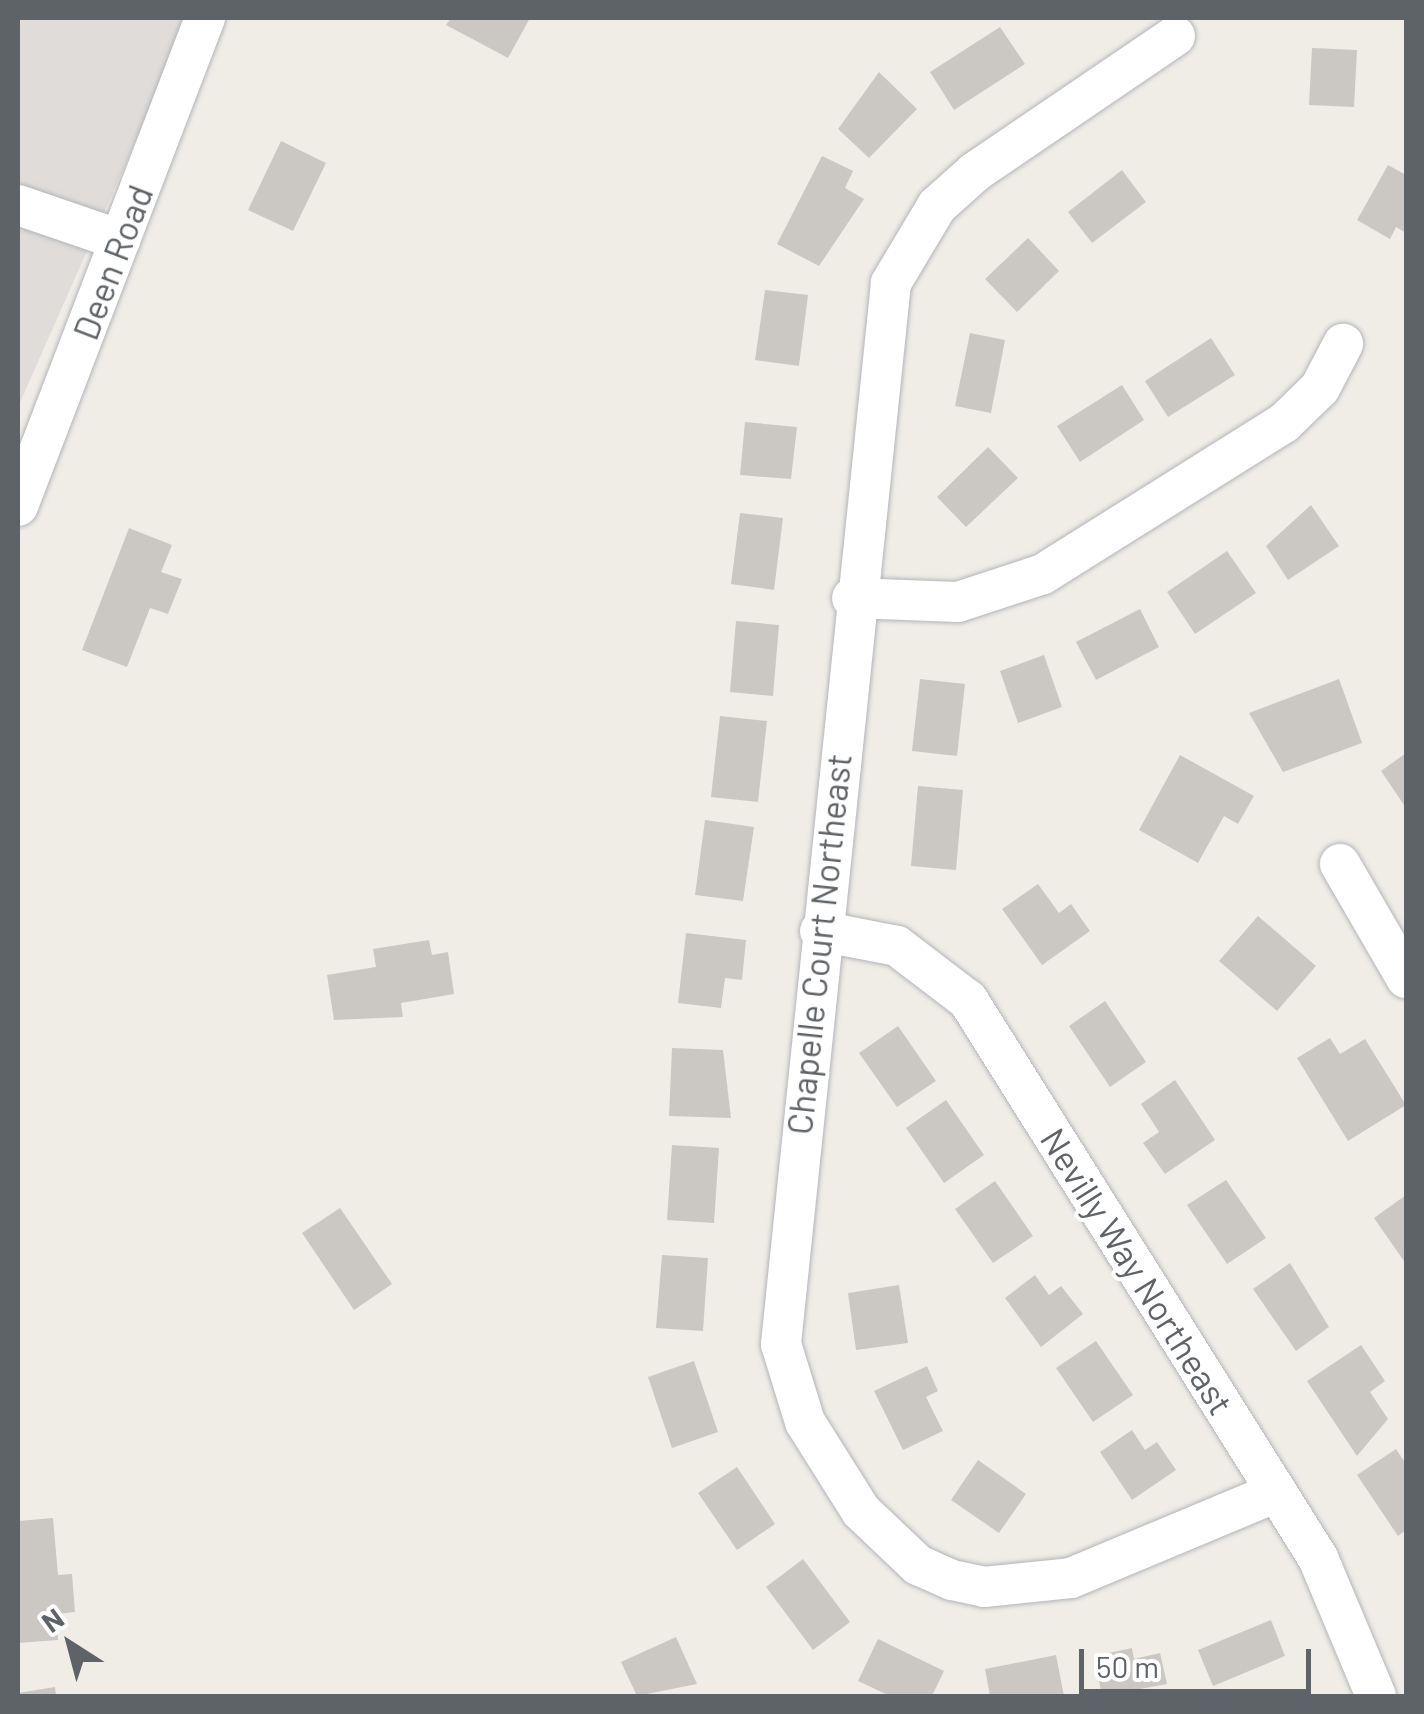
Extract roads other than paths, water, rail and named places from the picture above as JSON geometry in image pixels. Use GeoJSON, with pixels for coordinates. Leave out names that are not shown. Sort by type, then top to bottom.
{"type":"FeatureCollection","features":[{"type":"Feature","properties":{"kind":"street","name":"Deen Road"},"geometry":{"type":"LineString","coordinates":[[18,506],[28,445],[120,240],[205,18]]}},
{"type":"Feature","properties":{"kind":"street","name":"Chapelle Court Northeast"},"geometry":{"type":"LineString","coordinates":[[1175,36],[975,172],[910,244],[880,327],[781,1344],[805,1422],[861,1510],[918,1565],[984,1587],[1024,1586],[1153,1550],[1276,1492]]}},
{"type":"Feature","properties":{"kind":"street"},"geometry":{"type":"LineString","coordinates":[[18,205],[120,240]]}},
{"type":"Feature","properties":{"kind":"street"},"geometry":{"type":"LineString","coordinates":[[852,598],[958,602],[1043,574],[1284,423],[1320,388],[1343,344]]}},
{"type":"Feature","properties":{"kind":"street"},"geometry":{"type":"LineString","coordinates":[[1340,864],[1406,978]]}},
{"type":"Feature","properties":{"kind":"street","name":"Nevilly Way Northeast"},"geometry":{"type":"LineString","coordinates":[[820,931],[897,946],[968,1000],[1350,1617],[1376,1696]]}}]}
